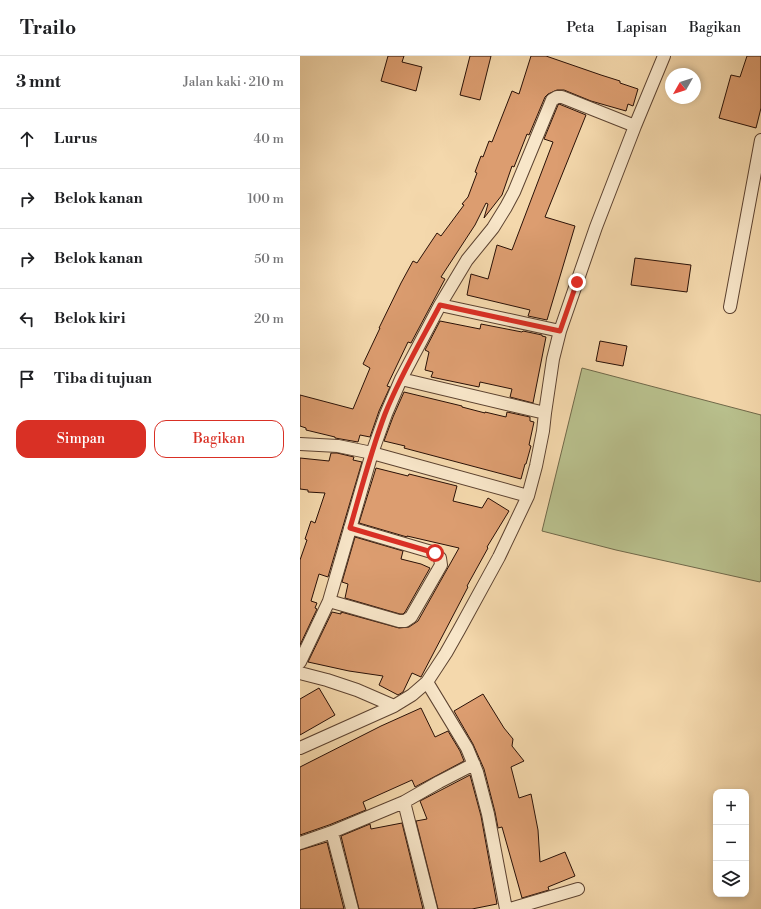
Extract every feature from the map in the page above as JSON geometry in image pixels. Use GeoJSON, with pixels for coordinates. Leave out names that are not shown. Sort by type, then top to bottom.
{"type":"FeatureCollection","features":[{"type":"Feature","properties":{"kind":"street"},"geometry":{"type":"LineString","coordinates":[[300,748],[394,706],[412,695],[427,682],[446,653],[499,556],[528,496],[543,431],[553,359],[560,331],[596,227],[664,56]]}},
{"type":"Feature","properties":{"kind":"street"},"geometry":{"type":"LineString","coordinates":[[300,662],[329,601],[372,453],[401,379],[440,305],[467,260],[493,228],[506,207],[514,192],[552,100],[556,97],[562,97],[635,126]]}},
{"type":"Feature","properties":{"kind":"street"},"geometry":{"type":"LineString","coordinates":[[730,307],[761,140]]}},
{"type":"Feature","properties":{"kind":"street"},"geometry":{"type":"LineString","coordinates":[[440,305],[560,331]]}},
{"type":"Feature","properties":{"kind":"street"},"geometry":{"type":"LineString","coordinates":[[401,379],[545,413]]}},
{"type":"Feature","properties":{"kind":"street"},"geometry":{"type":"LineString","coordinates":[[300,444],[338,446],[372,453],[528,496]]}},
{"type":"Feature","properties":{"kind":"street"},"geometry":{"type":"LineString","coordinates":[[329,601],[399,621],[405,621],[411,617],[441,565],[440,558],[435,553],[350,528]]}},
{"type":"Feature","properties":{"kind":"street"},"geometry":{"type":"LineString","coordinates":[[300,673],[357,690],[394,706]]}},
{"type":"Feature","properties":{"kind":"street"},"geometry":{"type":"LineString","coordinates":[[427,682],[467,748],[474,764],[488,814],[506,909]]}},
{"type":"Feature","properties":{"kind":"street"},"geometry":{"type":"LineString","coordinates":[[300,843],[332,832],[404,802],[474,764]]}},
{"type":"Feature","properties":{"kind":"street"},"geometry":{"type":"LineString","coordinates":[[404,802],[431,909]]}},
{"type":"Feature","properties":{"kind":"street"},"geometry":{"type":"LineString","coordinates":[[332,832],[352,909]]}},
{"type":"Feature","properties":{"kind":"street"},"geometry":{"type":"LineString","coordinates":[[510,909],[578,889]]}},
{"type":"Feature","properties":{"kind":"green space"},"geometry":{"type":"Polygon","coordinates":[[[582,368],[761,415],[760,582],[616,550],[542,531],[582,368]]]}},
{"type":"Feature","properties":{"kind":"building"},"geometry":{"type":"Polygon","coordinates":[[[388,56],[404,56],[402,62],[422,67],[416,91],[381,81],[388,56]]]}},
{"type":"Feature","properties":{"kind":"building"},"geometry":{"type":"Polygon","coordinates":[[[470,56],[491,56],[480,100],[460,95],[470,56]]]}},
{"type":"Feature","properties":{"kind":"building"},"geometry":{"type":"Polygon","coordinates":[[[531,56],[546,56],[620,81],[620,83],[638,89],[633,106],[628,104],[626,111],[591,101],[564,90],[557,90],[548,94],[545,97],[529,135],[527,134],[514,167],[512,166],[502,195],[484,218],[488,204],[486,203],[475,225],[441,277],[445,279],[411,343],[408,342],[387,386],[390,387],[379,411],[370,437],[360,435],[358,442],[335,438],[306,430],[306,428],[300,426],[300,395],[353,409],[370,368],[363,364],[401,283],[413,261],[417,263],[437,233],[441,236],[464,205],[462,204],[468,197],[477,173],[475,172],[481,156],[483,157],[489,141],[492,142],[512,91],[519,94],[531,56]]]}},
{"type":"Feature","properties":{"kind":"building"},"geometry":{"type":"Polygon","coordinates":[[[747,56],[761,56],[761,108],[756,128],[719,118],[731,75],[740,77],[747,56]]]}},
{"type":"Feature","properties":{"kind":"building"},"geometry":{"type":"Polygon","coordinates":[[[559,104],[586,115],[545,217],[575,226],[547,320],[528,316],[530,310],[467,295],[471,274],[488,279],[497,245],[512,250],[553,142],[544,139],[559,104]]]}},
{"type":"Feature","properties":{"kind":"building"},"geometry":{"type":"Polygon","coordinates":[[[635,258],[691,265],[687,292],[631,285],[635,258]]]}},
{"type":"Feature","properties":{"kind":"building"},"geometry":{"type":"Polygon","coordinates":[[[440,321],[480,329],[481,324],[523,331],[546,337],[533,403],[510,397],[512,389],[480,382],[479,387],[431,377],[433,372],[425,370],[429,352],[425,350],[440,321]]]}},
{"type":"Feature","properties":{"kind":"building"},"geometry":{"type":"Polygon","coordinates":[[[600,341],[627,346],[623,366],[596,361],[600,341]]]}},
{"type":"Feature","properties":{"kind":"building"},"geometry":{"type":"Polygon","coordinates":[[[404,392],[485,413],[506,417],[507,412],[530,417],[530,421],[534,422],[529,445],[531,446],[521,479],[404,448],[405,446],[384,441],[404,392]]]}},
{"type":"Feature","properties":{"kind":"building"},"geometry":{"type":"Polygon","coordinates":[[[331,453],[354,457],[353,460],[362,462],[328,577],[319,574],[311,601],[317,603],[315,608],[317,609],[300,645],[300,560],[307,540],[305,539],[311,521],[315,523],[325,493],[308,492],[308,490],[300,489],[300,458],[329,461],[331,453]]]}},
{"type":"Feature","properties":{"kind":"building"},"geometry":{"type":"Polygon","coordinates":[[[376,468],[408,476],[409,474],[457,486],[453,501],[482,508],[488,498],[509,511],[487,547],[488,548],[421,677],[412,673],[403,692],[398,695],[379,685],[383,676],[349,671],[308,662],[332,612],[341,614],[341,612],[399,628],[409,627],[418,621],[459,548],[407,537],[359,523],[376,468]]]}},
{"type":"Feature","properties":{"kind":"building"},"geometry":{"type":"Polygon","coordinates":[[[355,537],[403,551],[401,559],[430,568],[403,614],[345,598],[348,584],[342,582],[355,537]]]}},
{"type":"Feature","properties":{"kind":"building"},"geometry":{"type":"Polygon","coordinates":[[[319,688],[335,715],[300,735],[300,699],[319,688]]]}},
{"type":"Feature","properties":{"kind":"building"},"geometry":{"type":"Polygon","coordinates":[[[483,694],[504,728],[513,739],[512,746],[524,761],[511,767],[519,798],[531,794],[538,830],[540,862],[565,852],[575,876],[548,887],[549,890],[522,898],[502,827],[498,828],[484,769],[473,744],[454,711],[483,694]]]}},
{"type":"Feature","properties":{"kind":"building"},"geometry":{"type":"Polygon","coordinates":[[[421,708],[435,737],[448,731],[464,761],[415,787],[412,780],[363,802],[366,810],[300,835],[300,767],[381,726],[421,708]]]}},
{"type":"Feature","properties":{"kind":"building"},"geometry":{"type":"Polygon","coordinates":[[[470,775],[481,816],[497,904],[472,909],[438,909],[416,821],[427,819],[420,801],[470,775]]]}},
{"type":"Feature","properties":{"kind":"building"},"geometry":{"type":"Polygon","coordinates":[[[402,823],[423,909],[359,909],[341,836],[370,824],[371,829],[402,823]]]}},
{"type":"Feature","properties":{"kind":"building"},"geometry":{"type":"Polygon","coordinates":[[[327,842],[344,909],[300,909],[300,850],[327,842]]]}},
{"type":"Feature","properties":{"kind":"route"},"geometry":{"type":"LineString","coordinates":[[435,553],[350,528],[372,453],[401,379],[440,305],[560,331],[577,282]]}}]}
